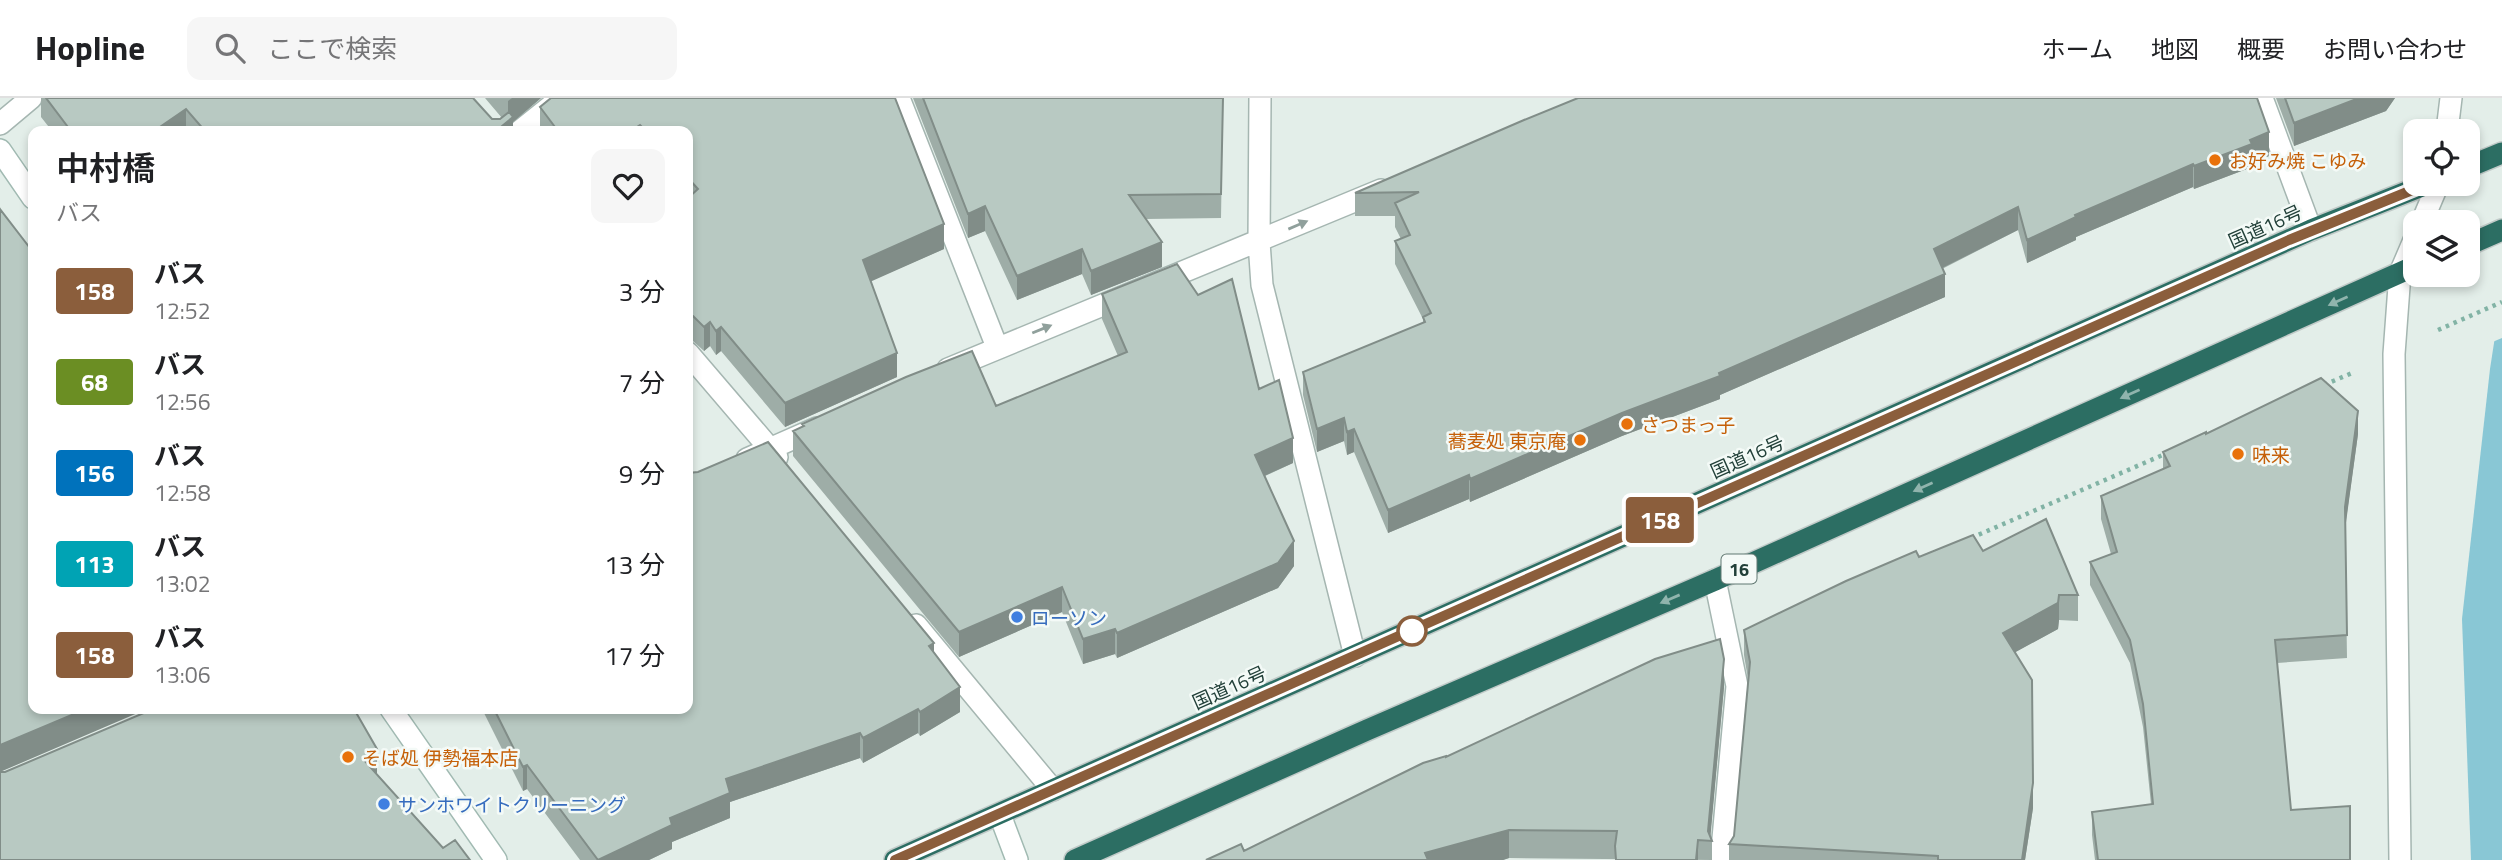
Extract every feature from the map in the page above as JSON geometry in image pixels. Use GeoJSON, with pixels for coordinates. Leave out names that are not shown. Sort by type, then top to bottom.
{"type":"FeatureCollection","features":[{"type":"Feature","properties":{"kind":"highway"},"geometry":{"type":"LineString","coordinates":[[2480,162],[2502,153]]}},
{"type":"Feature","properties":{"kind":"highway","name":"国道16号"},"geometry":{"type":"LineString","coordinates":[[895,860],[2311,230],[2403,194]]}},
{"type":"Feature","properties":{"kind":"highway"},"geometry":{"type":"LineString","coordinates":[[2480,240],[2502,230]]}},
{"type":"Feature","properties":{"kind":"highway","name":"16"},"geometry":{"type":"LineString","coordinates":[[1075,860],[1715,580],[2403,271]]}},
{"type":"Feature","properties":{"kind":"street"},"geometry":{"type":"LineString","coordinates":[[0,124],[31,98]]}},
{"type":"Feature","properties":{"kind":"street"},"geometry":{"type":"LineString","coordinates":[[526,126],[561,98]]}},
{"type":"Feature","properties":{"kind":"street"},"geometry":{"type":"LineString","coordinates":[[898,98],[997,347]]}},
{"type":"Feature","properties":{"kind":"street"},"geometry":{"type":"LineString","coordinates":[[1259,98],[1259,242],[1262,285],[1355,656]]}},
{"type":"Feature","properties":{"kind":"street"},"geometry":{"type":"LineString","coordinates":[[2262,98],[2311,230]]}},
{"type":"Feature","properties":{"kind":"street"},"geometry":{"type":"LineString","coordinates":[[2448,119],[2451,98]]}},
{"type":"Feature","properties":{"kind":"street"},"geometry":{"type":"LineString","coordinates":[[0,150],[28,191]]}},
{"type":"Feature","properties":{"kind":"street"},"geometry":{"type":"LineString","coordinates":[[934,375],[1397,183]]}},
{"type":"Feature","properties":{"kind":"street"},"geometry":{"type":"LineString","coordinates":[[2400,860],[2394,354],[2405,287]]}},
{"type":"Feature","properties":{"kind":"street"},"geometry":{"type":"LineString","coordinates":[[693,359],[788,470]]}},
{"type":"Feature","properties":{"kind":"street"},"geometry":{"type":"LineString","coordinates":[[723,470],[833,420]]}},
{"type":"Feature","properties":{"kind":"street"},"geometry":{"type":"LineString","coordinates":[[1715,580],[1737,686],[1721,860]]}},
{"type":"Feature","properties":{"kind":"street"},"geometry":{"type":"LineString","coordinates":[[904,610],[1053,790]]}},
{"type":"Feature","properties":{"kind":"street"},"geometry":{"type":"LineString","coordinates":[[394,714],[496,860]]}},
{"type":"Feature","properties":{"kind":"street"},"geometry":{"type":"LineString","coordinates":[[1000,815],[1017,860]]}},
{"type":"Feature","properties":{"kind":"path"},"geometry":{"type":"LineString","coordinates":[[2320,387],[2394,354],[2432,332],[2502,302]]}},
{"type":"Feature","properties":{"kind":"path"},"geometry":{"type":"LineString","coordinates":[[1960,543],[2166,454]]}},
{"type":"Feature","properties":{"kind":"water"},"geometry":{"type":"Polygon","coordinates":[[[2502,291],[2502,860],[2471,860],[2462,619],[2490,369],[2502,291]]]}},
{"type":"Feature","properties":{"kind":"pier"},"geometry":{"type":"Polygon","coordinates":[[[2502,287],[2502,338],[2490,343],[2499,290],[2502,287]]]}},
{"type":"Feature","properties":{"kind":"building"},"geometry":{"type":"Polygon","coordinates":[[[46,98],[473,98],[492,119],[500,119],[509,112],[513,117],[502,126],[201,126],[186,109],[161,126],[67,126],[46,98]]]}},
{"type":"Feature","properties":{"kind":"building"},"geometry":{"type":"Polygon","coordinates":[[[551,98],[895,98],[944,224],[863,260],[897,353],[785,403],[721,327],[716,331],[710,322],[704,327],[693,316],[693,194],[698,189],[693,184],[693,126],[554,126],[540,107],[551,98]]]}},
{"type":"Feature","properties":{"kind":"building"},"geometry":{"type":"Polygon","coordinates":[[[923,98],[1223,98],[1221,194],[1129,195],[1162,242],[1091,271],[1082,249],[1017,276],[985,206],[968,214],[923,98]]]}},
{"type":"Feature","properties":{"kind":"building"},"geometry":{"type":"Polygon","coordinates":[[[1578,98],[2257,98],[2269,132],[2250,140],[2252,144],[2194,166],[2193,164],[2075,215],[2076,217],[2027,240],[2018,207],[1934,249],[1945,274],[1719,373],[1720,376],[1622,413],[1470,479],[1469,475],[1388,510],[1354,429],[1347,432],[1344,418],[1317,429],[1303,372],[1425,322],[1423,317],[1431,313],[1395,241],[1410,235],[1395,203],[1419,192],[1355,193],[1578,98]]]}},
{"type":"Feature","properties":{"kind":"building"},"geometry":{"type":"Polygon","coordinates":[[[2285,98],[2359,98],[2294,123],[2285,98]]]}},
{"type":"Feature","properties":{"kind":"building"},"geometry":{"type":"Polygon","coordinates":[[[0,209],[28,245],[28,714],[74,714],[0,745],[0,209]]]}},
{"type":"Feature","properties":{"kind":"building"},"geometry":{"type":"Polygon","coordinates":[[[1177,264],[1198,295],[1232,279],[1259,389],[1279,380],[1293,438],[1255,455],[1294,541],[1278,563],[1117,633],[1115,629],[1083,639],[1062,587],[959,632],[793,431],[804,426],[802,424],[906,377],[972,351],[996,406],[1127,352],[1102,294],[1177,264]]]}},
{"type":"Feature","properties":{"kind":"building"},"geometry":{"type":"Polygon","coordinates":[[[2321,378],[2358,411],[2345,507],[2347,635],[2275,640],[2291,810],[2350,806],[2350,860],[2098,860],[2092,812],[2153,804],[2143,704],[2130,640],[2090,562],[2117,552],[2101,496],[2170,466],[2163,452],[2321,378]]]}},
{"type":"Feature","properties":{"kind":"building"},"geometry":{"type":"Polygon","coordinates":[[[768,442],[934,643],[929,646],[960,687],[920,712],[918,709],[863,738],[860,733],[726,779],[730,793],[670,818],[672,825],[598,860],[527,765],[523,767],[496,714],[693,714],[693,472],[768,442]]]}},
{"type":"Feature","properties":{"kind":"building"},"geometry":{"type":"Polygon","coordinates":[[[2046,519],[2078,595],[2059,595],[2058,603],[2003,633],[2032,680],[2033,783],[2022,860],[1938,860],[1938,856],[1729,844],[1734,836],[1750,662],[1744,630],[1916,551],[1919,557],[1973,535],[1983,551],[2046,519]]]}},
{"type":"Feature","properties":{"kind":"building"},"geometry":{"type":"Polygon","coordinates":[[[1720,639],[1724,659],[1708,831],[1712,841],[1698,840],[1696,860],[1616,860],[1617,831],[1509,830],[1425,853],[1428,860],[1206,860],[1241,844],[1244,851],[1423,763],[1446,757],[1655,659],[1720,639]]]}},
{"type":"Feature","properties":{"kind":"building"},"geometry":{"type":"Polygon","coordinates":[[[141,714],[357,714],[377,749],[363,759],[443,848],[455,840],[470,860],[0,860],[0,772],[141,714]]]}},
{"type":"Feature","properties":{"kind":"bus line","name":"158"},"geometry":{"type":"LineString","coordinates":[[895,860],[2311,230],[2403,194]]}},
{"type":"Feature","properties":{"kind":"place","name":"お好み焼 こゆみ"},"geometry":{"type":"Point","coordinates":[2215,160]}},
{"type":"Feature","properties":{"kind":"place","name":"さつまっ子"},"geometry":{"type":"Point","coordinates":[1627,424]}},
{"type":"Feature","properties":{"kind":"place","name":"蕎麦処 東京庵"},"geometry":{"type":"Point","coordinates":[1580,440]}},
{"type":"Feature","properties":{"kind":"place","name":"味来"},"geometry":{"type":"Point","coordinates":[2238,454]}},
{"type":"Feature","properties":{"kind":"place","name":"ローソン"},"geometry":{"type":"Point","coordinates":[1017,617]}},
{"type":"Feature","properties":{"kind":"place","name":"そば処 伊勢福本店"},"geometry":{"type":"Point","coordinates":[348,757]}},
{"type":"Feature","properties":{"kind":"place","name":"サンホワイトクリーニング"},"geometry":{"type":"Point","coordinates":[384,804]}}]}
